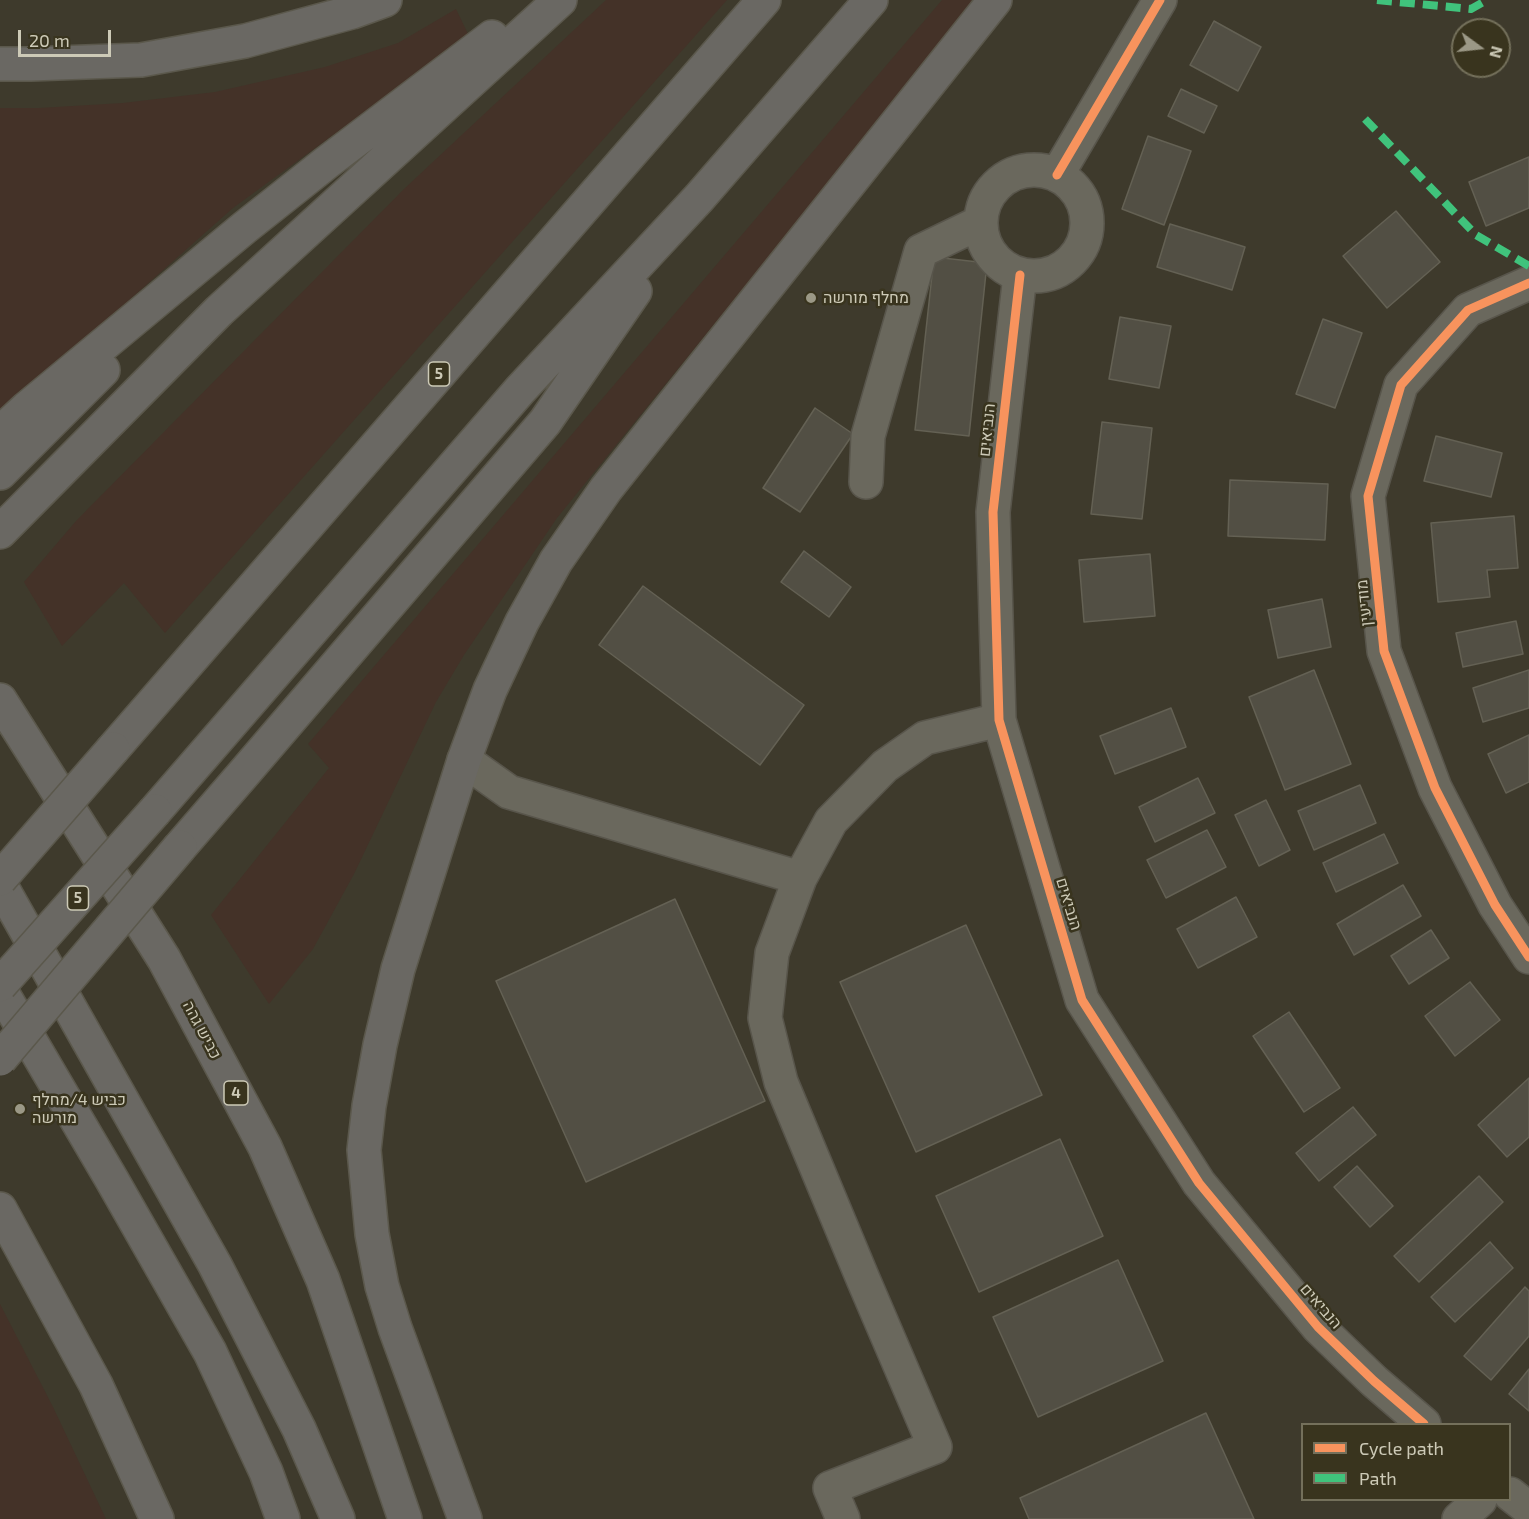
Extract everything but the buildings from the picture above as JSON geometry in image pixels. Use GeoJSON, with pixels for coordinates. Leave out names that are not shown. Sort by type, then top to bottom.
{"type":"FeatureCollection","features":[{"type":"Feature","properties":{"kind":"highway"},"geometry":{"type":"LineString","coordinates":[[0,64],[141,60],[245,41],[352,12],[385,0]]}},
{"type":"Feature","properties":{"kind":"highway"},"geometry":{"type":"LineString","coordinates":[[0,433],[244,228],[541,0]]}},
{"type":"Feature","properties":{"kind":"highway"},"geometry":{"type":"LineString","coordinates":[[0,532],[219,310],[560,0]]}},
{"type":"Feature","properties":{"kind":"highway","name":"5"},"geometry":{"type":"LineString","coordinates":[[0,881],[764,0]]}},
{"type":"Feature","properties":{"kind":"highway","name":"5"},"geometry":{"type":"LineString","coordinates":[[0,987],[520,390],[699,198],[871,0]]}},
{"type":"Feature","properties":{"kind":"highway"},"geometry":{"type":"LineString","coordinates":[[465,1519],[395,1328],[382,1286],[372,1234],[364,1150],[380,1045],[398,969],[464,760],[490,690],[522,622],[556,561],[593,507],[995,0]]}},
{"type":"Feature","properties":{"kind":"highway"},"geometry":{"type":"LineString","coordinates":[[0,1059],[545,422],[699,198]]}},
{"type":"Feature","properties":{"kind":"highway"},"geometry":{"type":"LineString","coordinates":[[0,473],[244,228]]}},
{"type":"Feature","properties":{"kind":"highway","name":"כביש גהה"},"geometry":{"type":"LineString","coordinates":[[0,700],[164,959],[265,1147],[323,1280],[405,1519]]}},
{"type":"Feature","properties":{"kind":"highway"},"geometry":{"type":"LineString","coordinates":[[0,881],[215,1265],[299,1429],[338,1519]]}},
{"type":"Feature","properties":{"kind":"highway"},"geometry":{"type":"LineString","coordinates":[[0,987],[210,1352],[266,1472],[284,1519]]}},
{"type":"Feature","properties":{"kind":"highway"},"geometry":{"type":"LineString","coordinates":[[0,1209],[96,1385],[157,1519]]}},
{"type":"Feature","properties":{"kind":"street"},"geometry":{"type":"LineString","coordinates":[[1057,175],[1160,0]]}},
{"type":"Feature","properties":{"kind":"street"},"geometry":{"type":"LineString","coordinates":[[1041,170],[1057,175],[1071,185],[1082,200],[1087,216],[1086,234],[1080,250],[1069,264],[1054,273],[1037,277],[1020,274],[1004,267],[992,255],[984,239],[981,222],[985,205],[994,189],[1007,178],[1023,172],[1041,170]]}},
{"type":"Feature","properties":{"kind":"street"},"geometry":{"type":"LineString","coordinates":[[866,482],[868,436],[921,251],[981,222]]}},
{"type":"Feature","properties":{"kind":"street","name":"הנביאים"},"geometry":{"type":"LineString","coordinates":[[1020,274],[993,512],[999,720],[1082,1000],[1199,1183],[1318,1328],[1422,1423]]}},
{"type":"Feature","properties":{"kind":"street","name":"מודיעין"},"geometry":{"type":"LineString","coordinates":[[1529,283],[1468,310],[1401,385],[1368,496],[1384,651],[1435,788],[1495,905],[1529,957]]}},
{"type":"Feature","properties":{"kind":"street"},"geometry":{"type":"LineString","coordinates":[[843,1519],[830,1488],[935,1447],[862,1279],[782,1082],[765,1018],[772,953],[800,878],[831,821],[885,766],[925,738],[999,720]]}},
{"type":"Feature","properties":{"kind":"street"},"geometry":{"type":"LineString","coordinates":[[464,760],[509,792],[800,878]]}},
{"type":"Feature","properties":{"kind":"street"},"geometry":{"type":"LineString","coordinates":[[1511,1496],[1529,1509]]}},
{"type":"Feature","properties":{"kind":"street"},"geometry":{"type":"LineString","coordinates":[[1459,1519],[1479,1501]]}},
{"type":"Feature","properties":{"kind":"shaded area"},"geometry":{"type":"Polygon","coordinates":[[[606,0],[727,0],[165,633],[124,583],[62,646],[24,582],[76,521],[404,189],[606,0]]]}},
{"type":"Feature","properties":{"kind":"shaded area"},"geometry":{"type":"Polygon","coordinates":[[[942,0],[977,0],[557,518],[464,655],[436,702],[354,874],[313,949],[269,1004],[211,915],[329,768],[308,744],[942,0]]]}},
{"type":"Feature","properties":{"kind":"shaded area"},"geometry":{"type":"Polygon","coordinates":[[[456,9],[469,36],[233,208],[0,415],[0,108],[123,103],[215,92],[325,67],[398,43],[456,9]]]}},
{"type":"Feature","properties":{"kind":"shaded area"},"geometry":{"type":"Polygon","coordinates":[[[0,1304],[53,1407],[106,1519],[0,1519],[0,1304]]]}},
{"type":"Feature","properties":{"kind":"marked path"},"geometry":{"type":"LineString","coordinates":[[1377,0],[1471,9],[1487,0]]}},
{"type":"Feature","properties":{"kind":"marked path"},"geometry":{"type":"LineString","coordinates":[[1365,119],[1476,235],[1529,266]]}},
{"type":"Feature","properties":{"kind":"cycle path"},"geometry":{"type":"LineString","coordinates":[[1057,175],[1160,0]]}},
{"type":"Feature","properties":{"kind":"cycle path"},"geometry":{"type":"LineString","coordinates":[[1020,275],[993,512],[999,720],[1082,1000],[1199,1183],[1318,1327],[1374,1381],[1423,1423]]}},
{"type":"Feature","properties":{"kind":"cycle path"},"geometry":{"type":"LineString","coordinates":[[1529,283],[1468,310],[1401,385],[1368,496],[1384,651],[1435,788],[1495,905],[1529,957]]}},
{"type":"Feature","properties":{"kind":"place","name":"מחלף מורשה"},"geometry":{"type":"Point","coordinates":[811,298]}},
{"type":"Feature","properties":{"kind":"place","name":"כביש 4/מחלף מורשה"},"geometry":{"type":"Point","coordinates":[20,1109]}}]}
